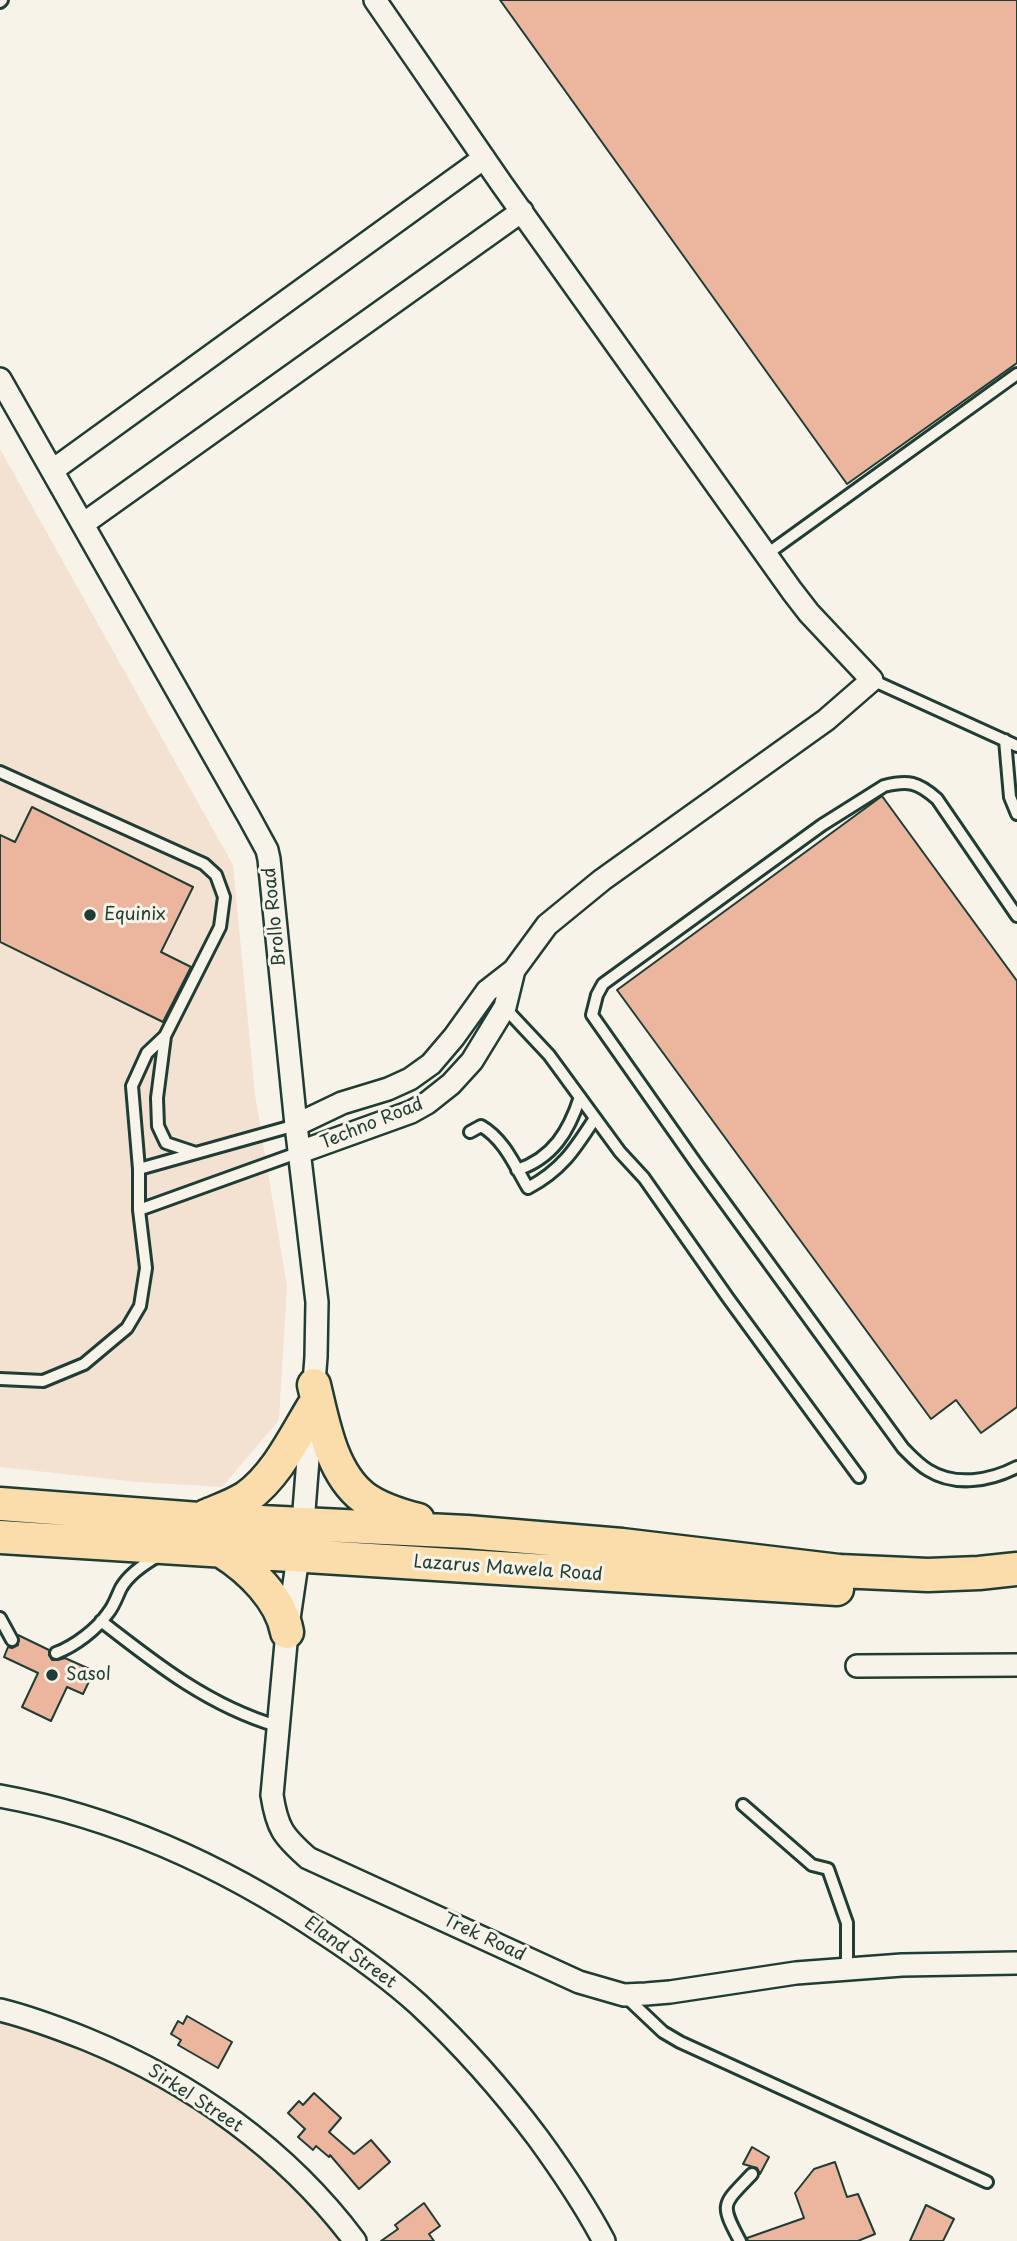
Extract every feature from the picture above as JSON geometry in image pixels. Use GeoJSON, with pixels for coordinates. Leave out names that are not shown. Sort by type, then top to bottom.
{"type":"FeatureCollection","features":[{"type":"Feature","properties":{"kind":"main road"},"geometry":{"type":"LineString","coordinates":[[0,1504],[199,1519],[229,1507],[264,1481],[281,1461],[314,1396]]}},
{"type":"Feature","properties":{"kind":"main road"},"geometry":{"type":"LineString","coordinates":[[314,1396],[333,1450],[346,1477],[361,1495],[399,1515],[467,1532]]}},
{"type":"Feature","properties":{"kind":"main road","name":"Lazarus Mawela Road"},"geometry":{"type":"LineString","coordinates":[[199,1519],[467,1532],[621,1545],[839,1571],[928,1575],[1017,1569]]}},
{"type":"Feature","properties":{"kind":"main road","name":"Lazarus Mawela Road"},"geometry":{"type":"LineString","coordinates":[[0,1537],[859,1590],[940,1591],[1017,1585]]}},
{"type":"Feature","properties":{"kind":"main road"},"geometry":{"type":"LineString","coordinates":[[223,1552],[247,1569],[262,1587],[285,1619],[287,1632]]}},
{"type":"Feature","properties":{"kind":"street"},"geometry":{"type":"LineString","coordinates":[[375,0],[484,158],[809,613],[872,680],[827,720],[576,900],[547,925],[514,970]]}},
{"type":"Feature","properties":{"kind":"street"},"geometry":{"type":"LineString","coordinates":[[53,470],[484,158]]}},
{"type":"Feature","properties":{"kind":"street"},"geometry":{"type":"LineString","coordinates":[[83,524],[522,211]]}},
{"type":"Feature","properties":{"kind":"street","name":"Brollo Road"},"geometry":{"type":"LineString","coordinates":[[0,379],[267,850],[317,1302],[314,1396],[303,1523]]}},
{"type":"Feature","properties":{"kind":"street","name":"Techno Road"},"geometry":{"type":"LineString","coordinates":[[296,1125],[342,1102],[370,1096],[410,1079],[444,1050],[486,991],[514,970]]}},
{"type":"Feature","properties":{"kind":"street","name":"Techno Road"},"geometry":{"type":"LineString","coordinates":[[300,1152],[385,1123],[428,1103],[451,1084],[472,1061],[505,1007],[514,970]]}},
{"type":"Feature","properties":{"kind":"street","name":"Trek Road"},"geometry":{"type":"LineString","coordinates":[[303,1523],[287,1632],[272,1795],[275,1816],[282,1833],[308,1858],[579,1982],[624,1995],[670,1992],[796,1973],[902,1965],[1015,1963]]}},
{"type":"Feature","properties":{"kind":"street"},"geometry":{"type":"LineString","coordinates":[[857,1666],[1017,1665]]}},
{"type":"Feature","properties":{"kind":"street","name":"Eland Street"},"geometry":{"type":"LineString","coordinates":[[0,1796],[83,1817],[199,1861],[282,1906],[380,1972],[418,2004],[495,2083],[551,2156],[583,2203],[604,2241]]}},
{"type":"Feature","properties":{"kind":"street","name":"Sirkel Street"},"geometry":{"type":"LineString","coordinates":[[0,2010],[61,2029],[119,2053],[201,2099],[254,2137],[297,2175],[355,2241]]}},
{"type":"Feature","properties":{"kind":"lane"},"geometry":{"type":"LineString","coordinates":[[766,554],[1017,374]]}},
{"type":"Feature","properties":{"kind":"lane"},"geometry":{"type":"LineString","coordinates":[[872,680],[1017,746]]}},
{"type":"Feature","properties":{"kind":"lane"},"geometry":{"type":"LineString","coordinates":[[1005,740],[1010,797],[1017,814]]}},
{"type":"Feature","properties":{"kind":"lane"},"geometry":{"type":"LineString","coordinates":[[0,772],[204,864],[216,874],[224,897],[219,927],[165,1037],[157,1098],[158,1126],[166,1143],[196,1153]]}},
{"type":"Feature","properties":{"kind":"lane"},"geometry":{"type":"LineString","coordinates":[[1017,916],[937,799],[925,788],[914,783],[894,783],[884,786],[822,825],[603,984],[592,1015],[903,1448],[928,1470],[955,1479],[999,1476],[1017,1467]]}},
{"type":"Feature","properties":{"kind":"lane"},"geometry":{"type":"LineString","coordinates":[[486,991],[505,1007],[549,1055],[620,1152],[643,1178],[859,1477]]}},
{"type":"Feature","properties":{"kind":"lane"},"geometry":{"type":"LineString","coordinates":[[0,1379],[43,1381],[84,1364],[127,1328],[140,1306],[146,1268],[139,1210],[139,1169],[132,1086],[147,1053],[165,1037]]}},
{"type":"Feature","properties":{"kind":"lane"},"geometry":{"type":"LineString","coordinates":[[517,1170],[543,1157],[560,1141],[572,1120],[580,1097]]}},
{"type":"Feature","properties":{"kind":"lane"},"geometry":{"type":"LineString","coordinates":[[470,1132],[481,1126],[493,1133],[528,1188],[554,1172],[573,1153],[595,1118]]}},
{"type":"Feature","properties":{"kind":"lane"},"geometry":{"type":"LineString","coordinates":[[139,1169],[296,1125]]}},
{"type":"Feature","properties":{"kind":"lane"},"geometry":{"type":"LineString","coordinates":[[139,1210],[300,1152]]}},
{"type":"Feature","properties":{"kind":"lane"},"geometry":{"type":"LineString","coordinates":[[56,1653],[75,1643],[101,1621],[109,1612],[122,1586],[134,1572],[149,1561],[175,1549]]}},
{"type":"Feature","properties":{"kind":"lane"},"geometry":{"type":"LineString","coordinates":[[0,1618],[12,1640]]}},
{"type":"Feature","properties":{"kind":"lane"},"geometry":{"type":"LineString","coordinates":[[101,1621],[193,1690],[239,1714],[277,1727]]}},
{"type":"Feature","properties":{"kind":"lane"},"geometry":{"type":"LineString","coordinates":[[743,1805],[812,1865],[828,1869],[847,1923],[847,1969]]}},
{"type":"Feature","properties":{"kind":"lane"},"geometry":{"type":"LineString","coordinates":[[624,1995],[663,2032],[680,2042],[987,2182]]}},
{"type":"Feature","properties":{"kind":"lane"},"geometry":{"type":"LineString","coordinates":[[740,2241],[726,2210],[729,2200],[752,2174]]}},
{"type":"Feature","properties":{"kind":"shaded area"},"geometry":{"type":"Polygon","coordinates":[[[0,449],[233,865],[255,1095],[287,1286],[279,1420],[222,1487],[137,1482],[0,1467],[0,449]]]}},
{"type":"Feature","properties":{"kind":"shaded area"},"geometry":{"type":"Polygon","coordinates":[[[0,2012],[43,2023],[254,2137],[354,2241],[0,2241],[0,2012]]]}},
{"type":"Feature","properties":{"kind":"building"},"geometry":{"type":"Polygon","coordinates":[[[500,0],[1017,0],[1017,363],[847,484],[500,0]]]}},
{"type":"Feature","properties":{"kind":"building"},"geometry":{"type":"Polygon","coordinates":[[[882,796],[1017,981],[1017,1407],[981,1433],[956,1400],[931,1419],[617,990],[882,796]]]}},
{"type":"Feature","properties":{"kind":"building","name":"Equinix"},"geometry":{"type":"Polygon","coordinates":[[[32,807],[193,887],[161,952],[191,967],[163,1022],[0,942],[0,835],[15,842],[32,807]]]}},
{"type":"Feature","properties":{"kind":"building"},"geometry":{"type":"Polygon","coordinates":[[[18,1635],[49,1650],[52,1660],[65,1658],[94,1671],[83,1694],[67,1687],[51,1721],[22,1707],[38,1673],[4,1657],[8,1647],[18,1645],[18,1635]]]}},
{"type":"Feature","properties":{"kind":"building"},"geometry":{"type":"Polygon","coordinates":[[[187,2016],[232,2042],[218,2068],[178,2045],[181,2040],[171,2034],[178,2021],[183,2024],[187,2016]]]}},
{"type":"Feature","properties":{"kind":"building"},"geometry":{"type":"Polygon","coordinates":[[[314,2093],[341,2118],[329,2132],[354,2154],[371,2140],[390,2162],[359,2189],[330,2155],[329,2157],[316,2146],[313,2150],[298,2137],[305,2129],[288,2113],[299,2101],[303,2105],[314,2093]]]}},
{"type":"Feature","properties":{"kind":"building"},"geometry":{"type":"Polygon","coordinates":[[[752,2147],[769,2157],[760,2174],[757,2168],[743,2164],[752,2147]]]}},
{"type":"Feature","properties":{"kind":"building"},"geometry":{"type":"Polygon","coordinates":[[[835,2162],[847,2197],[858,2194],[875,2234],[858,2241],[748,2241],[747,2238],[804,2218],[795,2193],[814,2169],[835,2162]]]}},
{"type":"Feature","properties":{"kind":"building"},"geometry":{"type":"Polygon","coordinates":[[[424,2203],[440,2226],[429,2234],[434,2241],[381,2241],[398,2229],[395,2225],[424,2203]]]}},
{"type":"Feature","properties":{"kind":"building"},"geometry":{"type":"Polygon","coordinates":[[[926,2205],[954,2219],[943,2241],[910,2241],[926,2205]]]}},
{"type":"Feature","properties":{"kind":"place","name":"Equinix"},"geometry":{"type":"Point","coordinates":[90,915]}},
{"type":"Feature","properties":{"kind":"place","name":"Sasol"},"geometry":{"type":"Point","coordinates":[52,1675]}}]}
